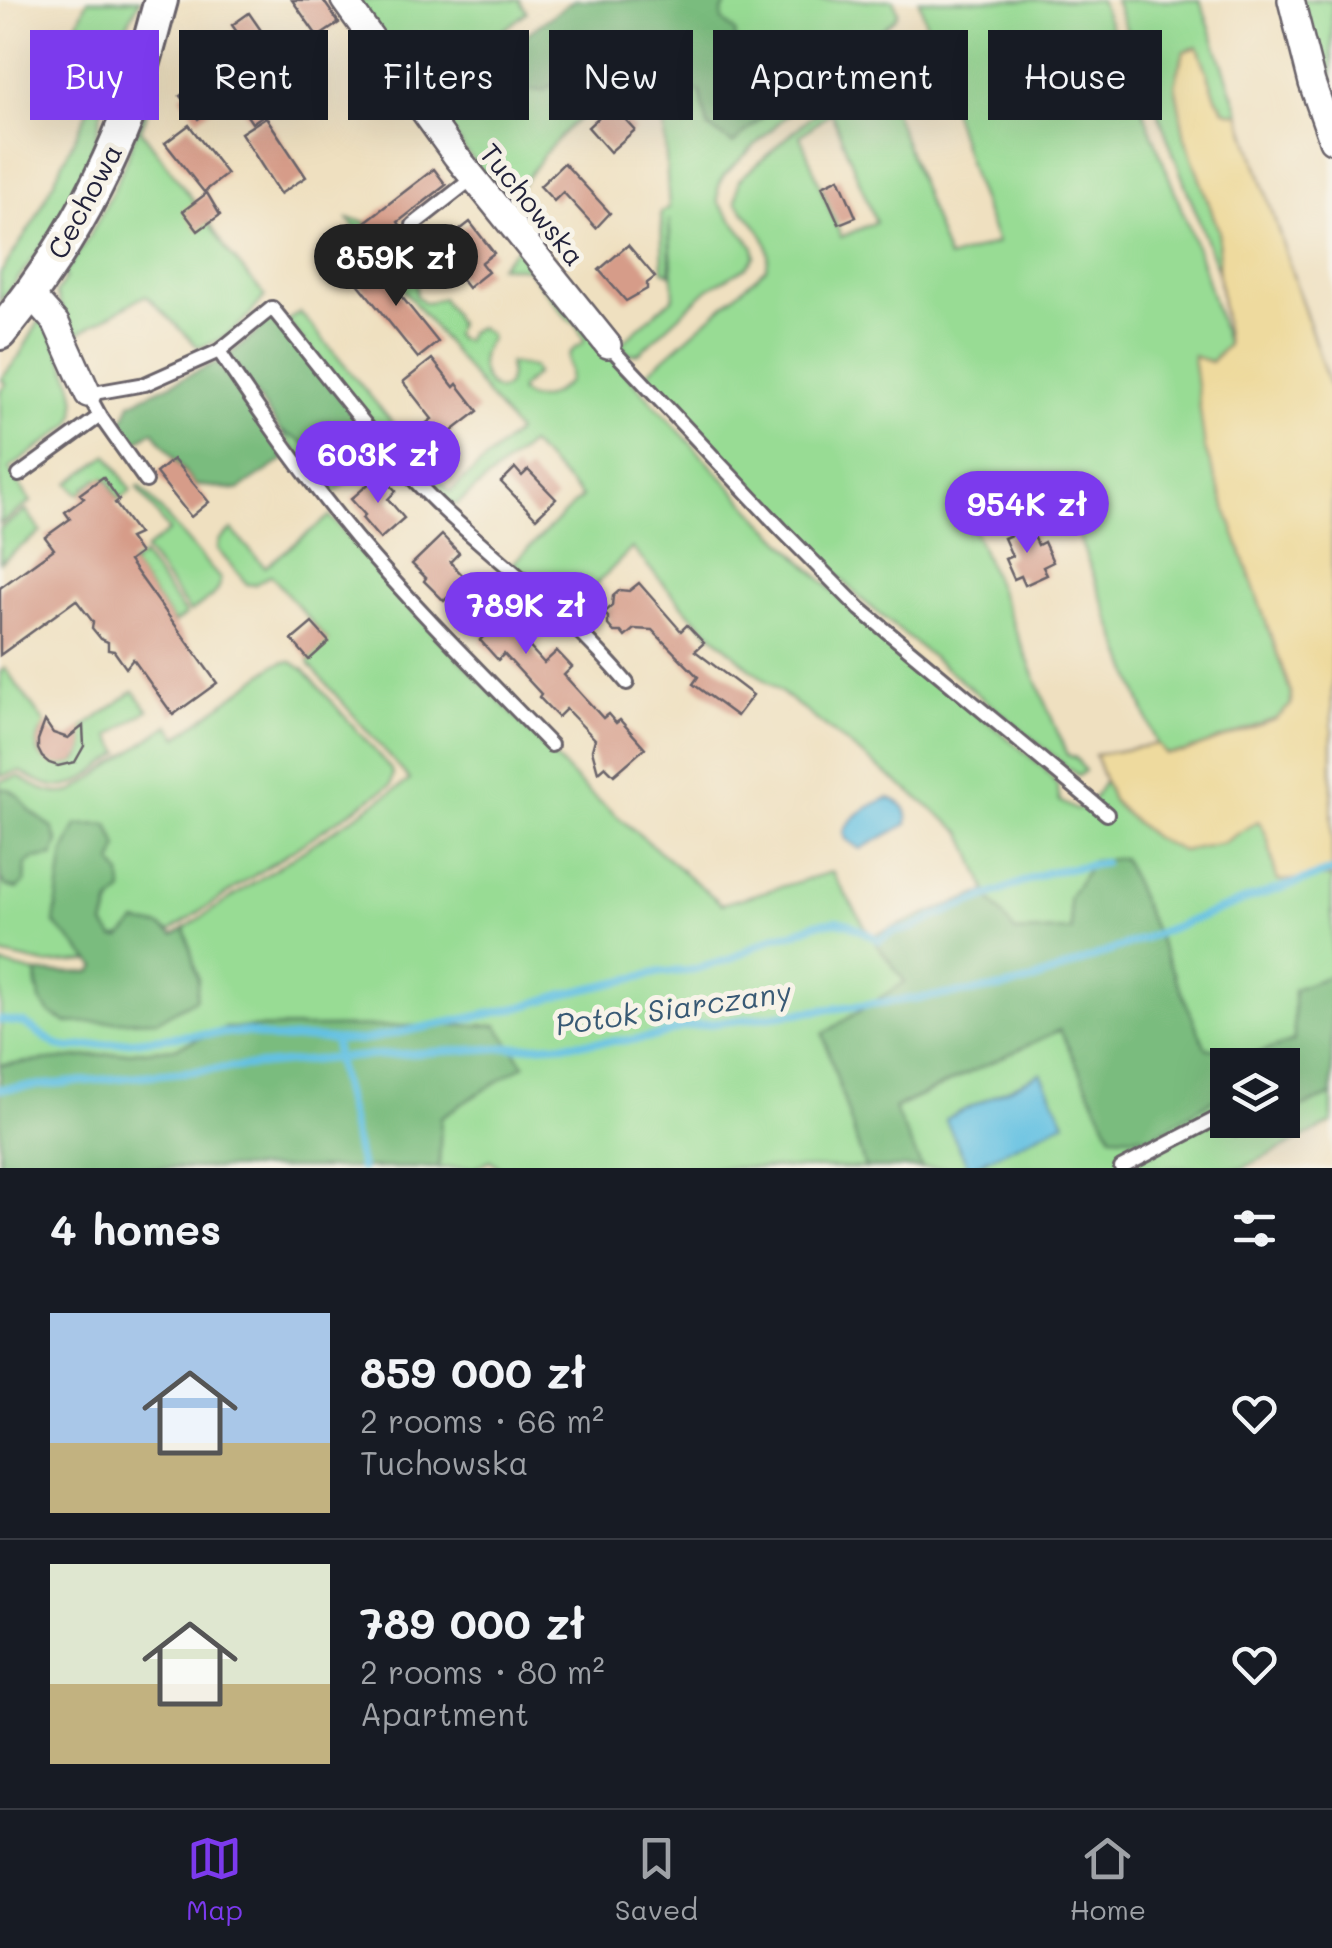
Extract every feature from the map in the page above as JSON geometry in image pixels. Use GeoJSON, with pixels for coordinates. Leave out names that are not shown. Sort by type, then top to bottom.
{"type":"FeatureCollection","features":[{"type":"Feature","properties":{"kind":"street","name":"Cechowa"},"geometry":{"type":"LineString","coordinates":[[0,332],[31,294],[94,194],[127,117],[161,0]]}},
{"type":"Feature","properties":{"kind":"street","name":"Tuchowska"},"geometry":{"type":"LineString","coordinates":[[344,0],[473,178],[608,345]]}},
{"type":"Feature","properties":{"kind":"street"},"geometry":{"type":"LineString","coordinates":[[1291,0],[1312,83],[1332,140]]}},
{"type":"Feature","properties":{"kind":"street"},"geometry":{"type":"LineString","coordinates":[[31,294],[56,324],[94,405]]}},
{"type":"Feature","properties":{"kind":"lane"},"geometry":{"type":"LineString","coordinates":[[413,225],[473,178]]}},
{"type":"Feature","properties":{"kind":"lane"},"geometry":{"type":"LineString","coordinates":[[19,475],[94,405],[220,351],[272,308],[386,447],[442,508],[574,625],[627,683]]}},
{"type":"Feature","properties":{"kind":"lane"},"geometry":{"type":"LineString","coordinates":[[608,345],[860,609],[1107,814]]}},
{"type":"Feature","properties":{"kind":"lane"},"geometry":{"type":"LineString","coordinates":[[220,351],[270,428],[328,503],[390,576],[552,745]]}},
{"type":"Feature","properties":{"kind":"lane"},"geometry":{"type":"LineString","coordinates":[[94,405],[146,481]]}},
{"type":"Feature","properties":{"kind":"lane"},"geometry":{"type":"LineString","coordinates":[[1121,1168],[1210,1123]]}},
{"type":"Feature","properties":{"kind":"green space"},"geometry":{"type":"Polygon","coordinates":[[[88,0],[140,0],[124,30],[74,30],[88,0]]]}},
{"type":"Feature","properties":{"kind":"green space"},"geometry":{"type":"Polygon","coordinates":[[[356,0],[519,0],[527,12],[504,30],[378,30],[356,0]]]}},
{"type":"Feature","properties":{"kind":"green space"},"geometry":{"type":"Polygon","coordinates":[[[574,0],[728,0],[722,20],[733,30],[713,30],[713,120],[759,120],[733,144],[708,127],[700,92],[693,90],[693,30],[549,30],[549,87],[543,91],[529,90],[529,32],[574,0]]]}},
{"type":"Feature","properties":{"kind":"green space"},"geometry":{"type":"Polygon","coordinates":[[[728,0],[893,0],[898,11],[882,30],[733,30],[722,20],[728,0]]]}},
{"type":"Feature","properties":{"kind":"green space"},"geometry":{"type":"Polygon","coordinates":[[[919,0],[1100,0],[1112,30],[988,30],[988,120],[1147,120],[1199,254],[1227,345],[1211,362],[1193,357],[1291,693],[1291,705],[1276,719],[1185,752],[1166,754],[1157,744],[1057,479],[968,515],[1067,755],[1076,758],[1085,771],[1078,776],[861,599],[646,374],[766,268],[765,241],[736,202],[739,180],[807,120],[821,120],[800,136],[841,237],[876,222],[834,120],[897,120],[948,259],[997,243],[955,120],[968,120],[968,30],[928,30],[919,0]]]}},
{"type":"Feature","properties":{"kind":"green space"},"geometry":{"type":"Polygon","coordinates":[[[1115,0],[1200,0],[1240,114],[1225,111],[1216,97],[1198,47],[1184,51],[1176,84],[1185,138],[1219,231],[1218,271],[1161,120],[1162,30],[1126,30],[1115,0]]]}},
{"type":"Feature","properties":{"kind":"green space"},"geometry":{"type":"Polygon","coordinates":[[[1299,0],[1332,0],[1332,115],[1299,0]]]}},
{"type":"Feature","properties":{"kind":"green space"},"geometry":{"type":"Polygon","coordinates":[[[549,82],[549,120],[578,120],[544,154],[507,206],[442,120],[529,120],[529,90],[549,82]]]}},
{"type":"Feature","properties":{"kind":"green space"},"geometry":{"type":"Polygon","coordinates":[[[693,86],[701,92],[708,127],[728,120],[782,120],[723,176],[718,189],[718,202],[754,247],[755,256],[746,267],[708,289],[639,353],[629,354],[620,344],[674,297],[669,219],[670,274],[663,270],[661,212],[669,208],[664,120],[693,120],[693,86]]]}},
{"type":"Feature","properties":{"kind":"green space"},"geometry":{"type":"Polygon","coordinates":[[[83,120],[99,120],[91,156],[67,208],[0,302],[0,274],[35,220],[83,120]]]}},
{"type":"Feature","properties":{"kind":"green space"},"geometry":{"type":"Polygon","coordinates":[[[140,120],[144,120],[141,130],[227,251],[265,296],[227,335],[198,347],[144,296],[72,337],[56,293],[103,211],[140,120]]]}},
{"type":"Feature","properties":{"kind":"green space"},"geometry":{"type":"Polygon","coordinates":[[[348,219],[365,222],[395,265],[413,266],[417,270],[416,296],[425,303],[442,298],[457,321],[457,339],[465,341],[470,331],[479,327],[489,334],[481,367],[491,386],[505,388],[509,363],[533,367],[536,374],[520,392],[539,399],[568,382],[569,356],[584,339],[576,324],[528,269],[499,266],[517,248],[764,523],[853,611],[1043,767],[1057,785],[1060,801],[1076,810],[1089,806],[1105,781],[1112,800],[1156,839],[1223,843],[1258,821],[1278,880],[1332,877],[1332,975],[1294,989],[1294,1041],[1275,1048],[1210,1048],[1210,1138],[1300,1138],[1300,1107],[1332,1095],[1332,1123],[1243,1168],[922,1168],[894,1109],[1061,1029],[1088,1027],[823,1034],[865,1168],[501,1168],[490,1160],[475,1168],[439,1168],[441,1117],[523,1065],[226,1028],[175,1048],[0,1065],[1,964],[36,973],[37,990],[198,979],[185,928],[410,780],[310,665],[309,660],[328,641],[271,575],[254,585],[247,584],[217,549],[220,539],[232,530],[265,567],[330,516],[400,598],[586,790],[722,904],[832,872],[905,982],[1151,923],[1122,858],[1093,862],[1069,898],[1072,930],[1015,932],[990,899],[963,833],[751,669],[692,616],[632,548],[569,612],[513,563],[582,497],[530,444],[457,504],[448,506],[287,321],[300,312],[450,492],[517,432],[348,219]]]}},
{"type":"Feature","properties":{"kind":"green space"},"geometry":{"type":"Polygon","coordinates":[[[273,315],[384,452],[370,464],[332,458],[280,430],[229,355],[273,315]]]}},
{"type":"Feature","properties":{"kind":"green space"},"geometry":{"type":"Polygon","coordinates":[[[40,320],[45,321],[69,373],[75,414],[70,425],[9,469],[31,502],[0,524],[0,391],[6,384],[1,379],[40,320]]]}},
{"type":"Feature","properties":{"kind":"green space"},"geometry":{"type":"Polygon","coordinates":[[[217,362],[285,459],[238,490],[195,485],[153,431],[132,445],[118,427],[130,403],[217,362]]]}},
{"type":"Feature","properties":{"kind":"green space"},"geometry":{"type":"Polygon","coordinates":[[[280,430],[334,457],[370,464],[330,496],[280,430]]]}},
{"type":"Feature","properties":{"kind":"green space"},"geometry":{"type":"Polygon","coordinates":[[[108,455],[131,491],[119,500],[104,478],[97,479],[80,494],[75,491],[69,483],[108,455]]]}},
{"type":"Feature","properties":{"kind":"green space"},"geometry":{"type":"Polygon","coordinates":[[[137,487],[220,579],[215,594],[190,612],[145,550],[169,531],[137,487]]]}},
{"type":"Feature","properties":{"kind":"green space"},"geometry":{"type":"Polygon","coordinates":[[[26,510],[41,532],[0,562],[0,529],[26,510]]]}},
{"type":"Feature","properties":{"kind":"green space"},"geometry":{"type":"Polygon","coordinates":[[[143,556],[186,615],[174,623],[131,564],[143,556]]]}},
{"type":"Feature","properties":{"kind":"green space"},"geometry":{"type":"Polygon","coordinates":[[[292,662],[304,670],[389,767],[393,774],[391,785],[169,932],[160,926],[114,938],[104,925],[121,875],[76,945],[91,961],[45,964],[0,954],[0,878],[6,886],[25,882],[26,864],[53,856],[52,827],[14,793],[0,789],[0,781],[19,776],[45,790],[74,791],[169,725],[178,737],[275,665],[292,662]]]}},
{"type":"Feature","properties":{"kind":"green space"},"geometry":{"type":"Polygon","coordinates":[[[5,668],[46,725],[38,741],[39,752],[46,761],[70,763],[79,758],[84,747],[80,730],[134,691],[148,710],[110,736],[121,753],[74,784],[51,786],[20,771],[0,776],[0,672],[5,668]]]}},
{"type":"Feature","properties":{"kind":"green space"},"geometry":{"type":"Polygon","coordinates":[[[0,789],[19,796],[30,811],[52,827],[58,842],[53,856],[26,864],[25,882],[17,889],[6,886],[0,878],[0,789]]]}},
{"type":"Feature","properties":{"kind":"green space"},"geometry":{"type":"Polygon","coordinates":[[[108,824],[118,847],[113,863],[121,875],[123,892],[110,903],[104,925],[114,938],[121,938],[136,922],[160,926],[174,935],[185,928],[198,979],[196,999],[158,1020],[67,1023],[51,1014],[40,1001],[36,973],[91,972],[96,967],[54,923],[64,852],[77,825],[108,824]]]}},
{"type":"Feature","properties":{"kind":"green space"},"geometry":{"type":"Polygon","coordinates":[[[1123,858],[1206,1048],[1210,1049],[1210,1102],[1151,1137],[1111,1135],[1060,1030],[894,1108],[922,1168],[865,1168],[823,1034],[905,982],[871,936],[987,891],[1015,932],[1072,930],[1069,898],[1093,861],[1123,858]]]}},
{"type":"Feature","properties":{"kind":"green space"},"geometry":{"type":"Polygon","coordinates":[[[1332,975],[1332,1095],[1300,1107],[1300,1048],[1273,1048],[1294,1041],[1294,989],[1332,975]]]}},
{"type":"Feature","properties":{"kind":"green space"},"geometry":{"type":"Polygon","coordinates":[[[497,1025],[524,1065],[441,1117],[439,1168],[0,1168],[0,1065],[175,1048],[226,1028],[497,1025]]]}},
{"type":"Feature","properties":{"kind":"sand"},"geometry":{"type":"Polygon","coordinates":[[[1198,47],[1216,97],[1225,111],[1240,114],[1332,394],[1332,877],[1278,881],[1268,841],[1258,821],[1223,843],[1182,851],[1156,839],[1112,800],[1095,755],[1157,744],[1166,754],[1185,752],[1276,719],[1291,705],[1291,693],[1205,449],[1193,356],[1211,362],[1227,345],[1218,271],[1219,231],[1185,138],[1175,84],[1184,51],[1198,47]]]}},
{"type":"Feature","properties":{"kind":"water"},"geometry":{"type":"Polygon","coordinates":[[[888,798],[904,807],[907,824],[860,849],[846,839],[844,832],[857,815],[888,798]]]}},
{"type":"Feature","properties":{"kind":"water"},"geometry":{"type":"Polygon","coordinates":[[[1041,1073],[1065,1122],[969,1168],[945,1119],[1041,1073]]]}},
{"type":"Feature","properties":{"kind":"building"},"geometry":{"type":"Polygon","coordinates":[[[292,0],[323,0],[339,23],[328,30],[313,30],[292,0]]]}},
{"type":"Feature","properties":{"kind":"building"},"geometry":{"type":"Polygon","coordinates":[[[249,13],[261,30],[236,30],[232,25],[249,13]]]}},
{"type":"Feature","properties":{"kind":"building"},"geometry":{"type":"Polygon","coordinates":[[[268,120],[306,177],[280,194],[241,133],[268,120]]]}},
{"type":"Feature","properties":{"kind":"building"},"geometry":{"type":"Polygon","coordinates":[[[596,120],[626,120],[635,130],[610,152],[588,127],[596,120]]]}},
{"type":"Feature","properties":{"kind":"building"},"geometry":{"type":"Polygon","coordinates":[[[189,125],[227,174],[204,192],[165,143],[189,125]]]}},
{"type":"Feature","properties":{"kind":"building"},"geometry":{"type":"Polygon","coordinates":[[[564,163],[610,213],[596,228],[563,192],[554,201],[540,186],[564,163]]]}},
{"type":"Feature","properties":{"kind":"building"},"geometry":{"type":"Polygon","coordinates":[[[434,169],[446,185],[398,222],[406,234],[385,249],[365,222],[434,169]]]}},
{"type":"Feature","properties":{"kind":"building"},"geometry":{"type":"Polygon","coordinates":[[[839,178],[856,217],[839,224],[822,186],[839,178]]]}},
{"type":"Feature","properties":{"kind":"building"},"geometry":{"type":"Polygon","coordinates":[[[207,193],[220,215],[198,231],[183,211],[207,193]]]}},
{"type":"Feature","properties":{"kind":"building"},"geometry":{"type":"Polygon","coordinates":[[[470,222],[494,253],[481,263],[488,272],[468,288],[437,248],[470,222]]]}},
{"type":"Feature","properties":{"kind":"building"},"geometry":{"type":"Polygon","coordinates":[[[628,245],[655,277],[647,283],[647,289],[626,301],[599,270],[628,245]]]}},
{"type":"Feature","properties":{"kind":"building"},"geometry":{"type":"Polygon","coordinates":[[[373,261],[438,342],[418,358],[353,277],[373,261]]]}},
{"type":"Feature","properties":{"kind":"building"},"geometry":{"type":"Polygon","coordinates":[[[432,359],[478,411],[434,445],[420,428],[432,419],[403,382],[432,359]]]}},
{"type":"Feature","properties":{"kind":"building"},"geometry":{"type":"Polygon","coordinates":[[[173,459],[209,502],[191,517],[156,473],[173,459]]]}},
{"type":"Feature","properties":{"kind":"building"},"geometry":{"type":"Polygon","coordinates":[[[515,468],[522,476],[528,470],[556,499],[536,518],[501,482],[515,468]]]}},
{"type":"Feature","properties":{"kind":"building"},"geometry":{"type":"Polygon","coordinates":[[[380,474],[396,491],[388,499],[404,518],[380,539],[351,499],[380,474]]]}},
{"type":"Feature","properties":{"kind":"building"},"geometry":{"type":"Polygon","coordinates":[[[103,477],[119,500],[115,503],[138,534],[129,538],[140,553],[129,561],[217,683],[173,715],[133,659],[126,668],[114,651],[108,650],[108,642],[92,628],[93,622],[76,600],[0,655],[0,588],[54,549],[45,537],[70,519],[65,512],[84,498],[80,494],[103,477]]]}},
{"type":"Feature","properties":{"kind":"building"},"geometry":{"type":"Polygon","coordinates":[[[1030,527],[1038,545],[1044,542],[1053,562],[1043,567],[1047,575],[1025,585],[1021,576],[1014,579],[1005,559],[1012,556],[1004,538],[1030,527]]]}},
{"type":"Feature","properties":{"kind":"building"},"geometry":{"type":"Polygon","coordinates":[[[442,535],[459,553],[450,562],[489,603],[498,594],[515,613],[507,622],[544,663],[557,651],[572,667],[564,675],[603,718],[608,714],[616,723],[620,720],[645,748],[614,775],[605,766],[598,772],[592,750],[595,739],[566,709],[558,717],[504,654],[498,660],[480,640],[483,637],[447,598],[444,601],[424,581],[426,578],[412,564],[442,535]]]}},
{"type":"Feature","properties":{"kind":"building"},"geometry":{"type":"Polygon","coordinates":[[[639,583],[681,631],[687,625],[704,643],[695,651],[753,695],[737,716],[693,684],[698,677],[652,630],[634,629],[625,637],[608,625],[604,613],[612,606],[613,596],[639,583]]]}},
{"type":"Feature","properties":{"kind":"building"},"geometry":{"type":"Polygon","coordinates":[[[312,623],[329,642],[309,660],[292,640],[312,623]]]}},
{"type":"Feature","properties":{"kind":"building"},"geometry":{"type":"Polygon","coordinates":[[[45,721],[53,733],[68,738],[83,726],[84,746],[75,762],[58,766],[42,757],[38,740],[45,721]]]}},
{"type":"Feature","properties":{"kind":"waterway"},"geometry":{"type":"LineString","coordinates":[[0,1020],[24,1023],[58,1046],[69,1048],[247,1032],[273,1039],[359,1041],[522,1007],[661,972],[688,971],[728,960],[776,936],[793,934],[815,924],[837,921],[879,940],[1048,872],[1103,863]]}},
{"type":"Feature","properties":{"kind":"waterway","name":"Potok Siarczany"},"geometry":{"type":"LineString","coordinates":[[0,1089],[336,1058],[632,1040],[683,1027],[1001,988],[1028,982],[1332,871]]}},
{"type":"Feature","properties":{"kind":"waterway"},"geometry":{"type":"LineString","coordinates":[[335,1040],[361,1168]]}}]}
